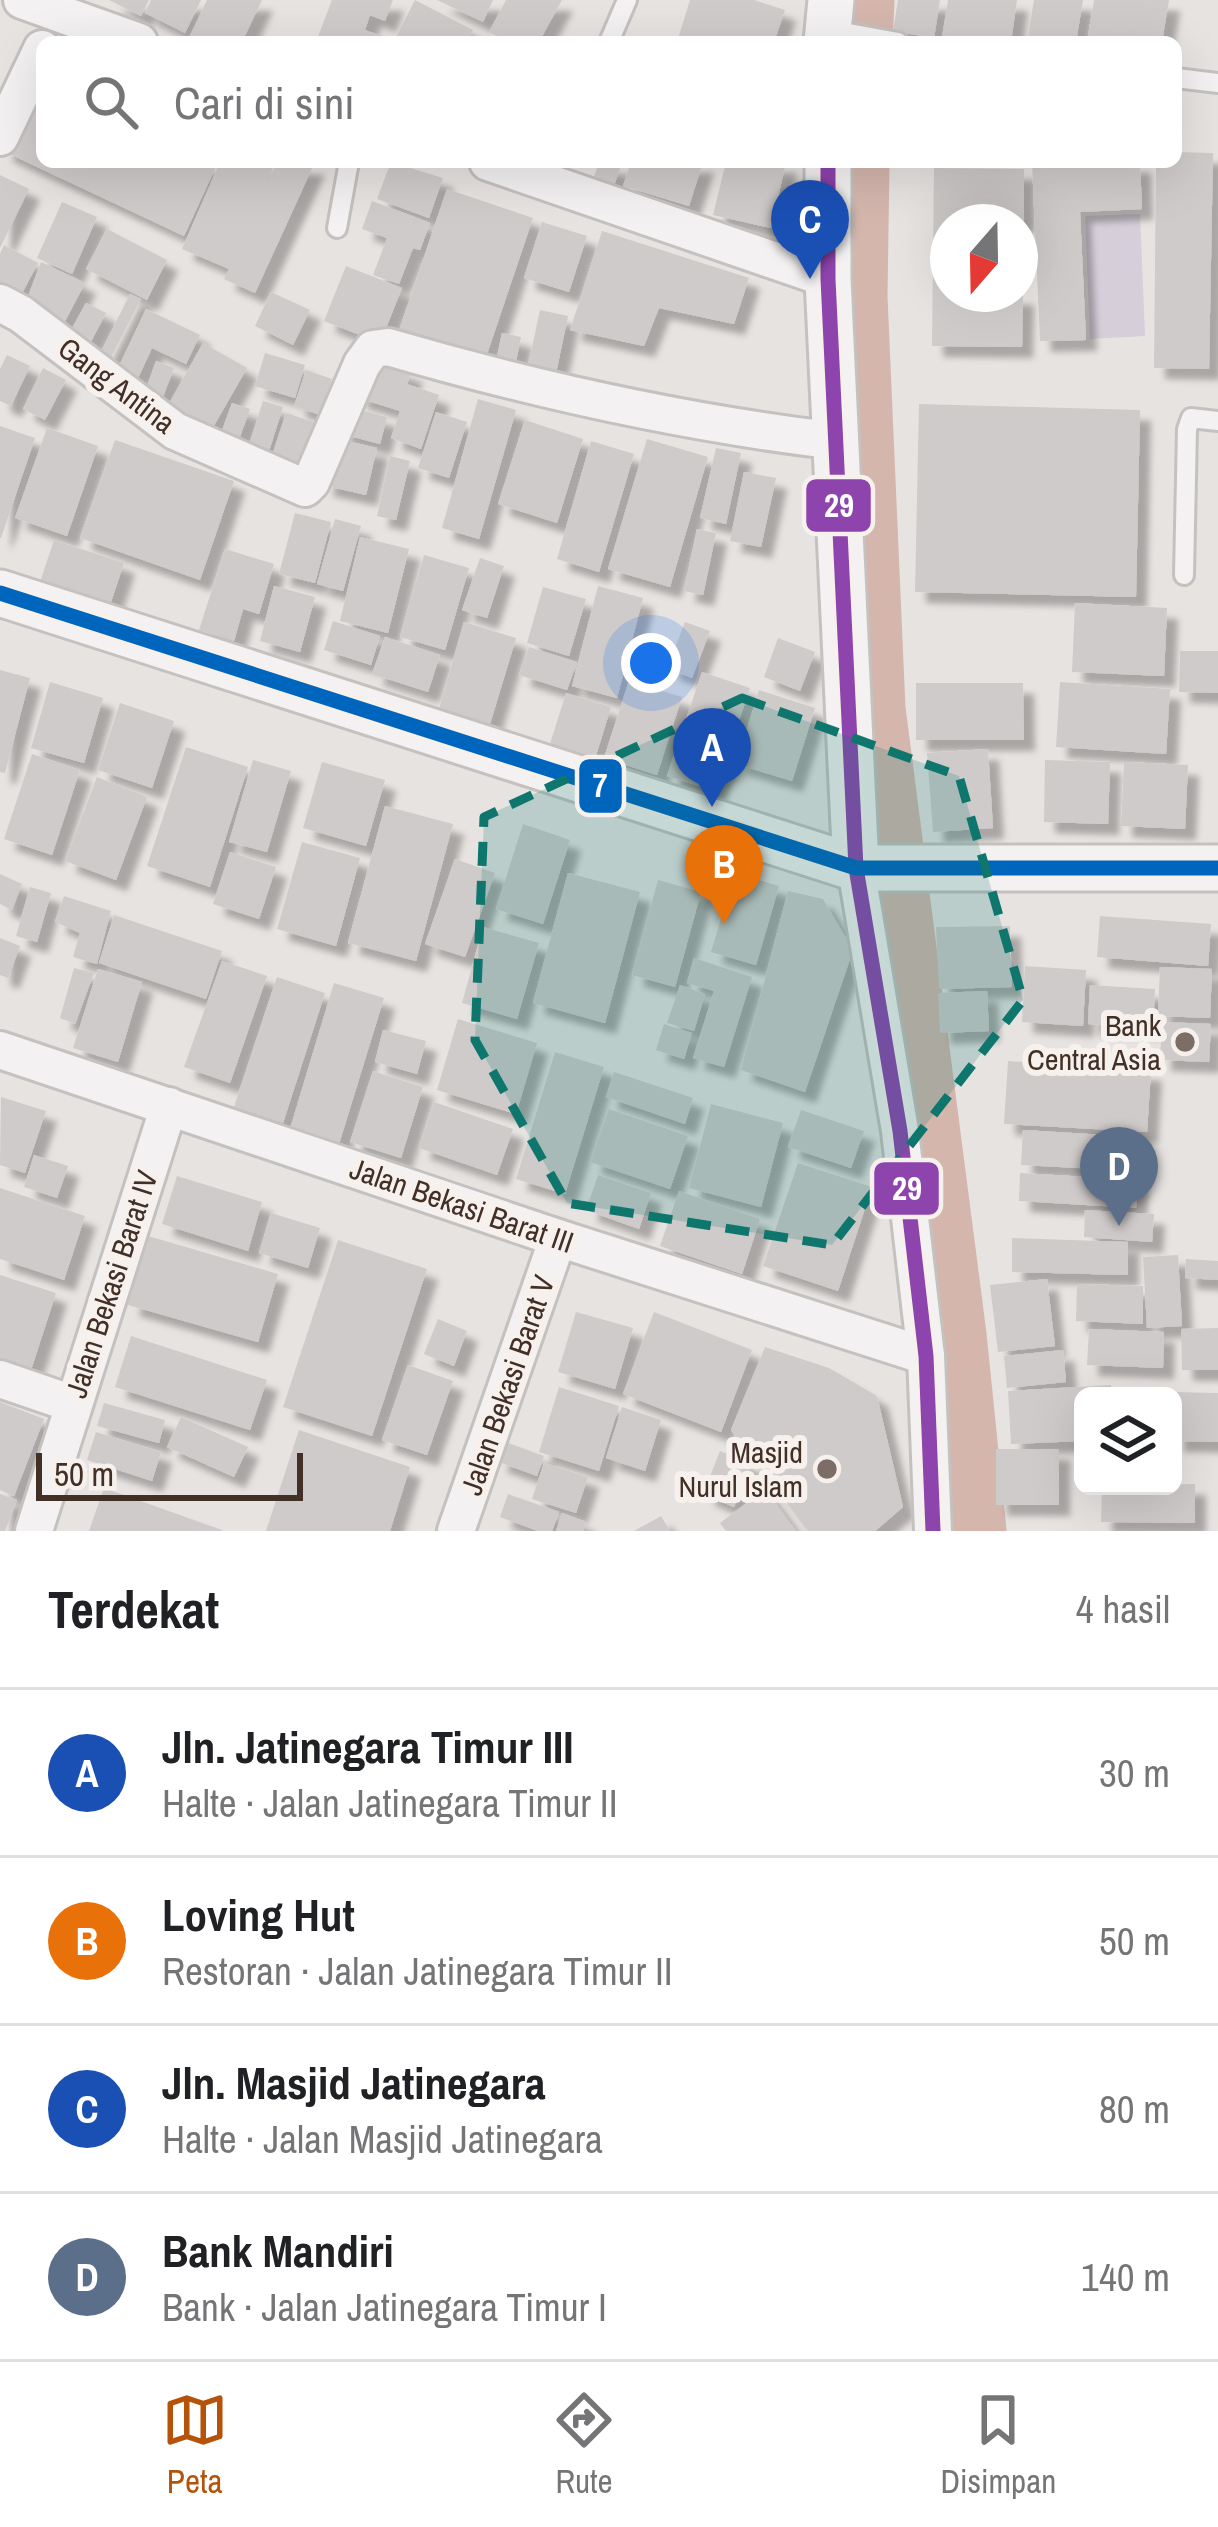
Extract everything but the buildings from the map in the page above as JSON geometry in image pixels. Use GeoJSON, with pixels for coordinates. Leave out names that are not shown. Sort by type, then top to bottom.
{"type":"FeatureCollection","features":[{"type":"Feature","properties":{"kind":"street"},"geometry":{"type":"LineString","coordinates":[[22,0],[48,35]]}},
{"type":"Feature","properties":{"kind":"street"},"geometry":{"type":"LineString","coordinates":[[0,137],[36,60]]}},
{"type":"Feature","properties":{"kind":"street"},"geometry":{"type":"LineString","coordinates":[[525,168],[555,173],[828,279]]}},
{"type":"Feature","properties":{"kind":"street"},"geometry":{"type":"LineString","coordinates":[[828,168],[828,279],[862,868],[926,1356],[934,1531]]}},
{"type":"Feature","properties":{"kind":"street","name":"Gang Antina"},"geometry":{"type":"LineString","coordinates":[[0,303],[175,431],[304,488],[311,482],[362,364],[373,349],[388,347],[496,379],[713,427],[837,441]]}},
{"type":"Feature","properties":{"kind":"street"},"geometry":{"type":"LineString","coordinates":[[0,593],[862,868],[1218,868]]}},
{"type":"Feature","properties":{"kind":"street","name":"Jalan Bekasi Barat III"},"geometry":{"type":"LineString","coordinates":[[0,1050],[926,1356]]}},
{"type":"Feature","properties":{"kind":"street","name":"Jalan Bekasi Barat IV"},"geometry":{"type":"LineString","coordinates":[[34,1531],[169,1106]]}},
{"type":"Feature","properties":{"kind":"street","name":"Jalan Bekasi Barat V"},"geometry":{"type":"LineString","coordinates":[[456,1531],[558,1238]]}},
{"type":"Feature","properties":{"kind":"street"},"geometry":{"type":"LineString","coordinates":[[0,1379],[73,1404]]}},
{"type":"Feature","properties":{"kind":"lane"},"geometry":{"type":"LineString","coordinates":[[612,36],[627,0]]}},
{"type":"Feature","properties":{"kind":"lane"},"geometry":{"type":"LineString","coordinates":[[830,26],[868,36]]}},
{"type":"Feature","properties":{"kind":"lane"},"geometry":{"type":"LineString","coordinates":[[1182,79],[1218,83]]}},
{"type":"Feature","properties":{"kind":"lane"},"geometry":{"type":"LineString","coordinates":[[337,228],[348,168]]}},
{"type":"Feature","properties":{"kind":"lane"},"geometry":{"type":"LineString","coordinates":[[1184,575],[1187,429],[1191,418],[1218,421]]}},
{"type":"Feature","properties":{"kind":"highlighted area"},"geometry":{"type":"Polygon","coordinates":[[[742,698],[959,776],[1023,1000],[832,1245],[567,1203],[475,1040],[484,817],[742,698]]]}},
{"type":"Feature","properties":{"kind":"shaded area"},"geometry":{"type":"Polygon","coordinates":[[[1140,214],[1145,336],[1090,339],[1085,216],[1140,214]]]}},
{"type":"Feature","properties":{"kind":"waterway"},"geometry":{"type":"LineString","coordinates":[[861,36],[863,0]]}},
{"type":"Feature","properties":{"kind":"waterway"},"geometry":{"type":"LineString","coordinates":[[858,168],[856,297],[874,709],[955,1335],[975,1531]]}},
{"type":"Feature","properties":{"kind":"transit line","name":"29"},"geometry":{"type":"LineString","coordinates":[[828,168],[828,279],[856,868],[900,1131],[926,1356],[933,1531]]}},
{"type":"Feature","properties":{"kind":"transit line","name":"7"},"geometry":{"type":"LineString","coordinates":[[0,593],[856,868],[1218,868]]}},
{"type":"Feature","properties":{"kind":"place","name":"Jln. Masjid Jatinegara"},"geometry":{"type":"Point","coordinates":[810,279]}},
{"type":"Feature","properties":{"kind":"place","name":"Jln. Jatinegara Timur III"},"geometry":{"type":"Point","coordinates":[712,807]}},
{"type":"Feature","properties":{"kind":"place","name":"Loving Hut"},"geometry":{"type":"Point","coordinates":[724,924]}},
{"type":"Feature","properties":{"kind":"place","name":"Bank Central Asia"},"geometry":{"type":"Point","coordinates":[1185,1042]}},
{"type":"Feature","properties":{"kind":"place","name":"Bank Mandiri"},"geometry":{"type":"Point","coordinates":[1119,1226]}},
{"type":"Feature","properties":{"kind":"place","name":"Masjid Nurul Islam"},"geometry":{"type":"Point","coordinates":[827,1469]}}]}
